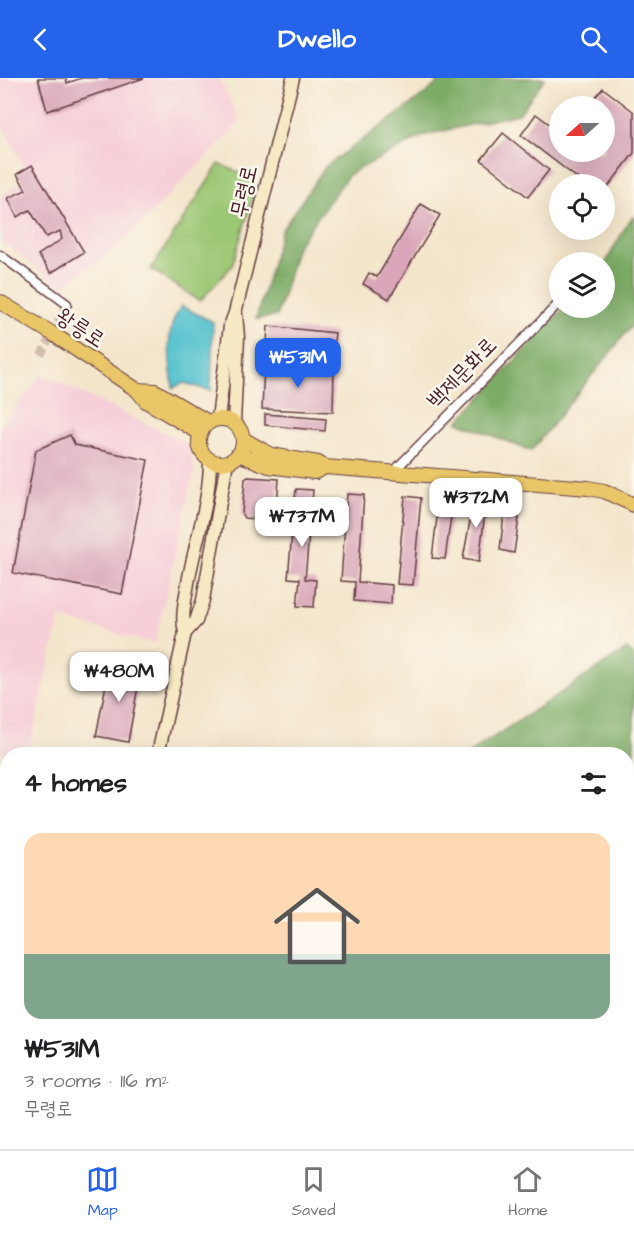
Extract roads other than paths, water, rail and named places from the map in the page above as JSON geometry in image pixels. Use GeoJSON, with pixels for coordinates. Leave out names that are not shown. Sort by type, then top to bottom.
{"type":"FeatureCollection","features":[{"type":"Feature","properties":{"kind":"main road","name":"무령로"},"geometry":{"type":"LineString","coordinates":[[209,424],[230,326],[236,313],[293,78]]}},
{"type":"Feature","properties":{"kind":"main road","name":"왕릉로"},"geometry":{"type":"LineString","coordinates":[[0,302],[137,390],[146,401],[209,424]]}},
{"type":"Feature","properties":{"kind":"main road","name":"무령로"},"geometry":{"type":"LineString","coordinates":[[234,423],[238,337],[236,313]]}},
{"type":"Feature","properties":{"kind":"main road"},"geometry":{"type":"LineString","coordinates":[[324,467],[315,472],[232,458],[221,463],[205,456],[199,445],[209,424],[234,423],[243,439],[271,455],[318,463],[324,467],[588,488],[604,491],[634,505]]}},
{"type":"Feature","properties":{"kind":"main road"},"geometry":{"type":"LineString","coordinates":[[185,633],[196,621],[203,600],[232,458],[243,439]]}},
{"type":"Feature","properties":{"kind":"main road"},"geometry":{"type":"LineString","coordinates":[[160,747],[185,633],[182,619],[192,560],[210,483],[210,460]]}},
{"type":"Feature","properties":{"kind":"street"},"geometry":{"type":"LineString","coordinates":[[0,255],[67,304]]}},
{"type":"Feature","properties":{"kind":"street","name":"백제문화로"},"geometry":{"type":"LineString","coordinates":[[393,472],[549,313]]}},
{"type":"Feature","properties":{"kind":"water"},"geometry":{"type":"Polygon","coordinates":[[[181,306],[213,322],[211,391],[184,383],[173,388],[169,346],[175,316],[181,306]]]}},
{"type":"Feature","properties":{"kind":"tunnel"},"geometry":{"type":"LineString","coordinates":[[41,355],[67,304]]}}]}
